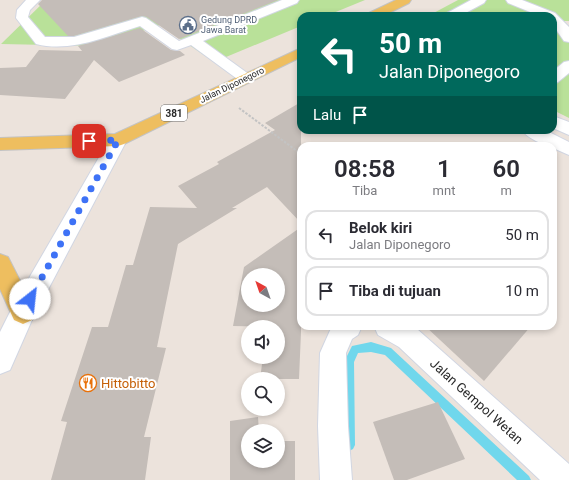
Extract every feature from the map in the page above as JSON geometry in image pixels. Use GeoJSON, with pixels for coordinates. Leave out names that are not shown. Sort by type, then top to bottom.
{"type":"FeatureCollection","features":[{"type":"Feature","properties":{"kind":"main road"},"geometry":{"type":"LineString","coordinates":[[381,12],[406,0]]}},
{"type":"Feature","properties":{"kind":"main road","name":"Jalan Diponegoro"},"geometry":{"type":"LineString","coordinates":[[0,144],[118,140],[297,54]]}},
{"type":"Feature","properties":{"kind":"main road"},"geometry":{"type":"LineString","coordinates":[[0,264],[23,312]]}},
{"type":"Feature","properties":{"kind":"street"},"geometry":{"type":"LineString","coordinates":[[34,0],[27,5],[21,13],[22,18],[41,41],[75,41],[142,21],[186,47],[245,78]]}},
{"type":"Feature","properties":{"kind":"street"},"geometry":{"type":"LineString","coordinates":[[186,47],[292,0]]}},
{"type":"Feature","properties":{"kind":"street"},"geometry":{"type":"LineString","coordinates":[[458,12],[480,0]]}},
{"type":"Feature","properties":{"kind":"street"},"geometry":{"type":"LineString","coordinates":[[512,0],[540,12]]}},
{"type":"Feature","properties":{"kind":"street"},"geometry":{"type":"LineString","coordinates":[[557,76],[569,65]]}},
{"type":"Feature","properties":{"kind":"street"},"geometry":{"type":"LineString","coordinates":[[215,75],[229,86]]}},
{"type":"Feature","properties":{"kind":"street"},"geometry":{"type":"LineString","coordinates":[[557,123],[569,129]]}},
{"type":"Feature","properties":{"kind":"street"},"geometry":{"type":"LineString","coordinates":[[539,134],[554,142]]}},
{"type":"Feature","properties":{"kind":"street"},"geometry":{"type":"LineString","coordinates":[[0,360],[23,312],[118,140]]}},
{"type":"Feature","properties":{"kind":"street"},"geometry":{"type":"LineString","coordinates":[[557,144],[569,150]]}},
{"type":"Feature","properties":{"kind":"street"},"geometry":{"type":"LineString","coordinates":[[336,480],[333,426],[333,353],[343,330]]}},
{"type":"Feature","properties":{"kind":"street","name":"Jalan Gempol Wetan"},"geometry":{"type":"LineString","coordinates":[[394,330],[408,338],[563,480]]}},
{"type":"Feature","properties":{"kind":"path"},"geometry":{"type":"LineString","coordinates":[[239,108],[297,151]]}},
{"type":"Feature","properties":{"kind":"green space"},"geometry":{"type":"Polygon","coordinates":[[[46,0],[365,0],[336,12],[297,12],[297,28],[214,62],[160,25],[98,46],[1,44],[46,0]]]}},
{"type":"Feature","properties":{"kind":"green space"},"geometry":{"type":"Polygon","coordinates":[[[458,0],[569,0],[569,21],[560,21],[569,33],[569,118],[557,112],[557,12],[436,12],[458,0]]]}},
{"type":"Feature","properties":{"kind":"building","name":"Gedung DPRD Jawa Barat"},"geometry":{"type":"Polygon","coordinates":[[[42,0],[278,0],[179,39],[147,17],[142,16],[74,36],[68,36],[38,4],[42,0]]]}},
{"type":"Feature","properties":{"kind":"building"},"geometry":{"type":"Polygon","coordinates":[[[140,28],[171,50],[180,51],[185,55],[119,82],[94,60],[65,99],[0,95],[0,68],[26,67],[39,50],[82,51],[78,46],[140,28]]]}},
{"type":"Feature","properties":{"kind":"building"},"geometry":{"type":"Polygon","coordinates":[[[297,104],[297,134],[301,134],[301,142],[297,142],[297,219],[267,187],[232,208],[237,208],[178,244],[157,347],[166,348],[144,437],[151,437],[145,480],[51,480],[67,422],[61,421],[92,327],[108,327],[126,265],[133,265],[150,207],[197,208],[178,186],[219,164],[217,162],[275,130],[265,123],[297,104]]]}},
{"type":"Feature","properties":{"kind":"building"},"geometry":{"type":"Polygon","coordinates":[[[297,230],[297,330],[301,330],[299,379],[285,379],[285,372],[261,372],[262,364],[285,364],[285,320],[241,320],[241,326],[233,326],[241,283],[241,312],[285,312],[285,268],[244,268],[297,230]]]}},
{"type":"Feature","properties":{"kind":"building"},"geometry":{"type":"Polygon","coordinates":[[[429,330],[528,330],[484,381],[429,330]]]}},
{"type":"Feature","properties":{"kind":"building"},"geometry":{"type":"Polygon","coordinates":[[[438,402],[465,459],[407,480],[394,480],[373,422],[438,402]]]}},
{"type":"Feature","properties":{"kind":"building"},"geometry":{"type":"Polygon","coordinates":[[[258,417],[258,424],[241,424],[241,468],[285,468],[285,441],[295,441],[295,480],[230,480],[230,421],[258,417]]]}},
{"type":"Feature","properties":{"kind":"waterway"},"geometry":{"type":"LineString","coordinates":[[349,445],[349,362],[355,349],[371,347],[388,351],[525,480]]}},
{"type":"Feature","properties":{"kind":"place","name":"Gedung DPRD Jawa Barat"},"geometry":{"type":"Point","coordinates":[188,25]}},
{"type":"Feature","properties":{"kind":"place","name":"Hittobitto"},"geometry":{"type":"Point","coordinates":[88,383]}},
{"type":"Feature","properties":{"kind":"route"},"geometry":{"type":"LineString","coordinates":[[30,299],[92,184],[118,140],[89,141]]}}]}
